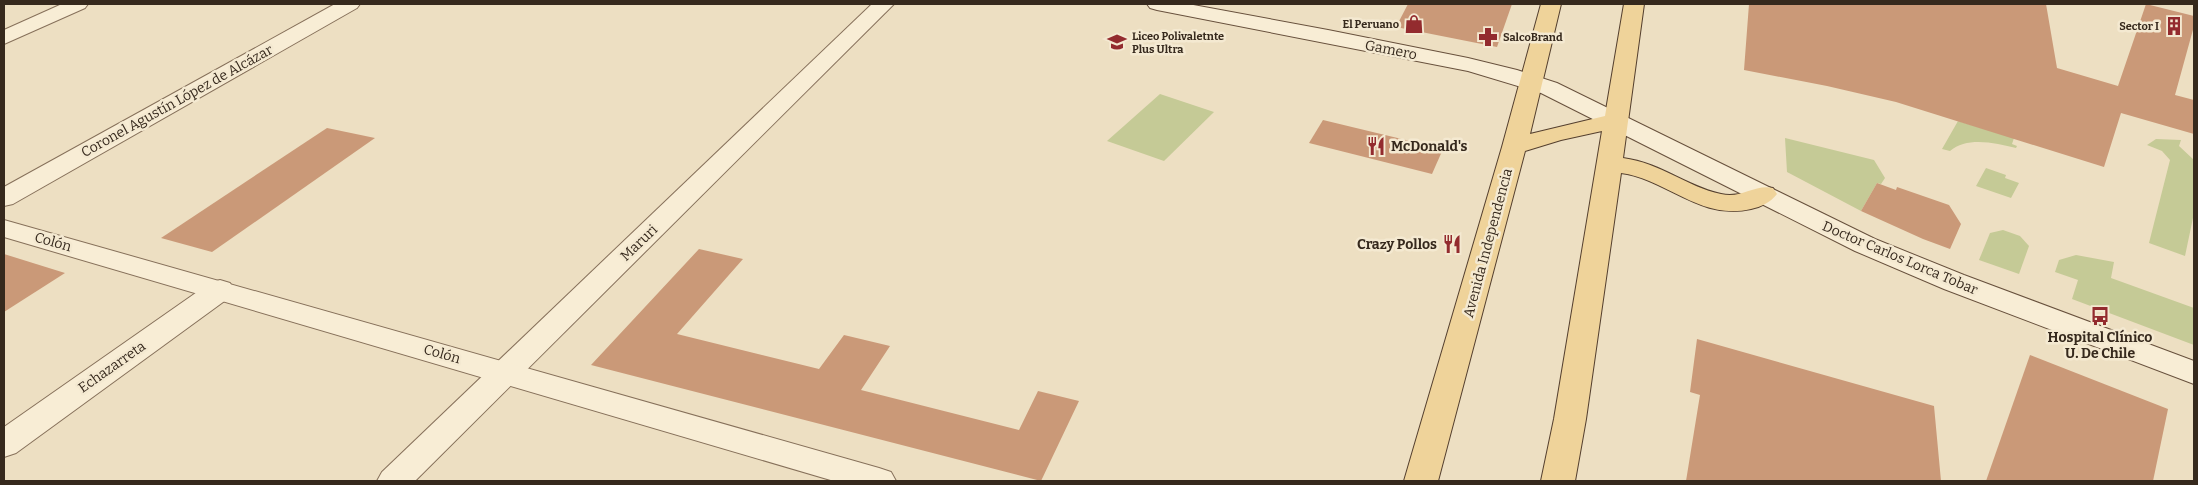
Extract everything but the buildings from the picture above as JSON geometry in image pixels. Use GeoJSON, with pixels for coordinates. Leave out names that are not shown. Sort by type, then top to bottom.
{"type":"FeatureCollection","features":[{"type":"Feature","properties":{"kind":"main road","name":"Avenida Independencia"},"geometry":{"type":"LineString","coordinates":[[1421,481],[1532,82],[1551,4]]}},
{"type":"Feature","properties":{"kind":"main road"},"geometry":{"type":"LineString","coordinates":[[1558,481],[1570,418],[1634,4]]}},
{"type":"Feature","properties":{"kind":"main road"},"geometry":{"type":"LineString","coordinates":[[1514,147],[1555,134],[1615,121]]}},
{"type":"Feature","properties":{"kind":"main road"},"geometry":{"type":"LineString","coordinates":[[1609,164],[1642,169],[1706,198],[1726,204],[1746,204],[1764,194]]}},
{"type":"Feature","properties":{"kind":"street"},"geometry":{"type":"LineString","coordinates":[[4,38],[78,4]]}},
{"type":"Feature","properties":{"kind":"street","name":"Coronel Agustín López de Alcázar"},"geometry":{"type":"LineString","coordinates":[[4,198],[350,4]]}},
{"type":"Feature","properties":{"kind":"street","name":"Maruri"},"geometry":{"type":"LineString","coordinates":[[394,481],[884,4]]}},
{"type":"Feature","properties":{"kind":"street","name":"Gamero"},"geometry":{"type":"LineString","coordinates":[[1157,4],[1426,57],[1532,82],[1615,121]]}},
{"type":"Feature","properties":{"kind":"street","name":"Doctor Carlos Lorca Tobar"},"geometry":{"type":"LineString","coordinates":[[1615,121],[1825,226],[1908,264],[2194,373]]}},
{"type":"Feature","properties":{"kind":"street","name":"Colón"},"geometry":{"type":"LineString","coordinates":[[4,228],[879,481]]}},
{"type":"Feature","properties":{"kind":"street","name":"Echazarreta"},"geometry":{"type":"LineString","coordinates":[[4,444],[220,290]]}},
{"type":"Feature","properties":{"kind":"green space"},"geometry":{"type":"Polygon","coordinates":[[[1160,94],[1214,112],[1164,161],[1107,141],[1160,94]]]}},
{"type":"Feature","properties":{"kind":"green space"},"geometry":{"type":"Polygon","coordinates":[[[1958,121],[2014,138],[2012,144],[2017,146],[2016,148],[1973,142],[1957,146],[1950,151],[1942,149],[1958,121]]]}},
{"type":"Feature","properties":{"kind":"green space"},"geometry":{"type":"Polygon","coordinates":[[[1785,138],[1874,160],[1885,178],[1881,184],[1877,183],[1861,211],[1787,172],[1785,138]]]}},
{"type":"Feature","properties":{"kind":"green space"},"geometry":{"type":"Polygon","coordinates":[[[2156,139],[2181,140],[2179,146],[2194,160],[2194,213],[2185,256],[2149,243],[2170,160],[2162,151],[2147,145],[2156,139]]]}},
{"type":"Feature","properties":{"kind":"green space"},"geometry":{"type":"Polygon","coordinates":[[[1986,168],[2006,175],[2005,178],[2019,183],[2011,198],[1976,186],[1986,168]]]}},
{"type":"Feature","properties":{"kind":"green space"},"geometry":{"type":"Polygon","coordinates":[[[2003,230],[2020,236],[2029,246],[2019,274],[1979,260],[1990,233],[2003,230]]]}},
{"type":"Feature","properties":{"kind":"green space"},"geometry":{"type":"Polygon","coordinates":[[[2076,255],[2114,262],[2111,278],[2194,308],[2194,345],[2072,299],[2078,280],[2055,272],[2059,260],[2076,255]]]}},
{"type":"Feature","properties":{"kind":"place","name":"El Peruano"},"geometry":{"type":"Point","coordinates":[1414,24]}},
{"type":"Feature","properties":{"kind":"place","name":"Sector I"},"geometry":{"type":"Point","coordinates":[2174,26]}},
{"type":"Feature","properties":{"kind":"place","name":"SalcoBrand"},"geometry":{"type":"Point","coordinates":[1488,37]}},
{"type":"Feature","properties":{"kind":"place","name":"Liceo Polivaletnte Plus Ultra"},"geometry":{"type":"Point","coordinates":[1117,42]}},
{"type":"Feature","properties":{"kind":"place","name":"McDonald's"},"geometry":{"type":"Point","coordinates":[1376,146]}},
{"type":"Feature","properties":{"kind":"place","name":"Crazy Pollos"},"geometry":{"type":"Point","coordinates":[1452,244]}},
{"type":"Feature","properties":{"kind":"place","name":"Hospital Clínico U. De Chile"},"geometry":{"type":"Point","coordinates":[2100,316]}}]}
